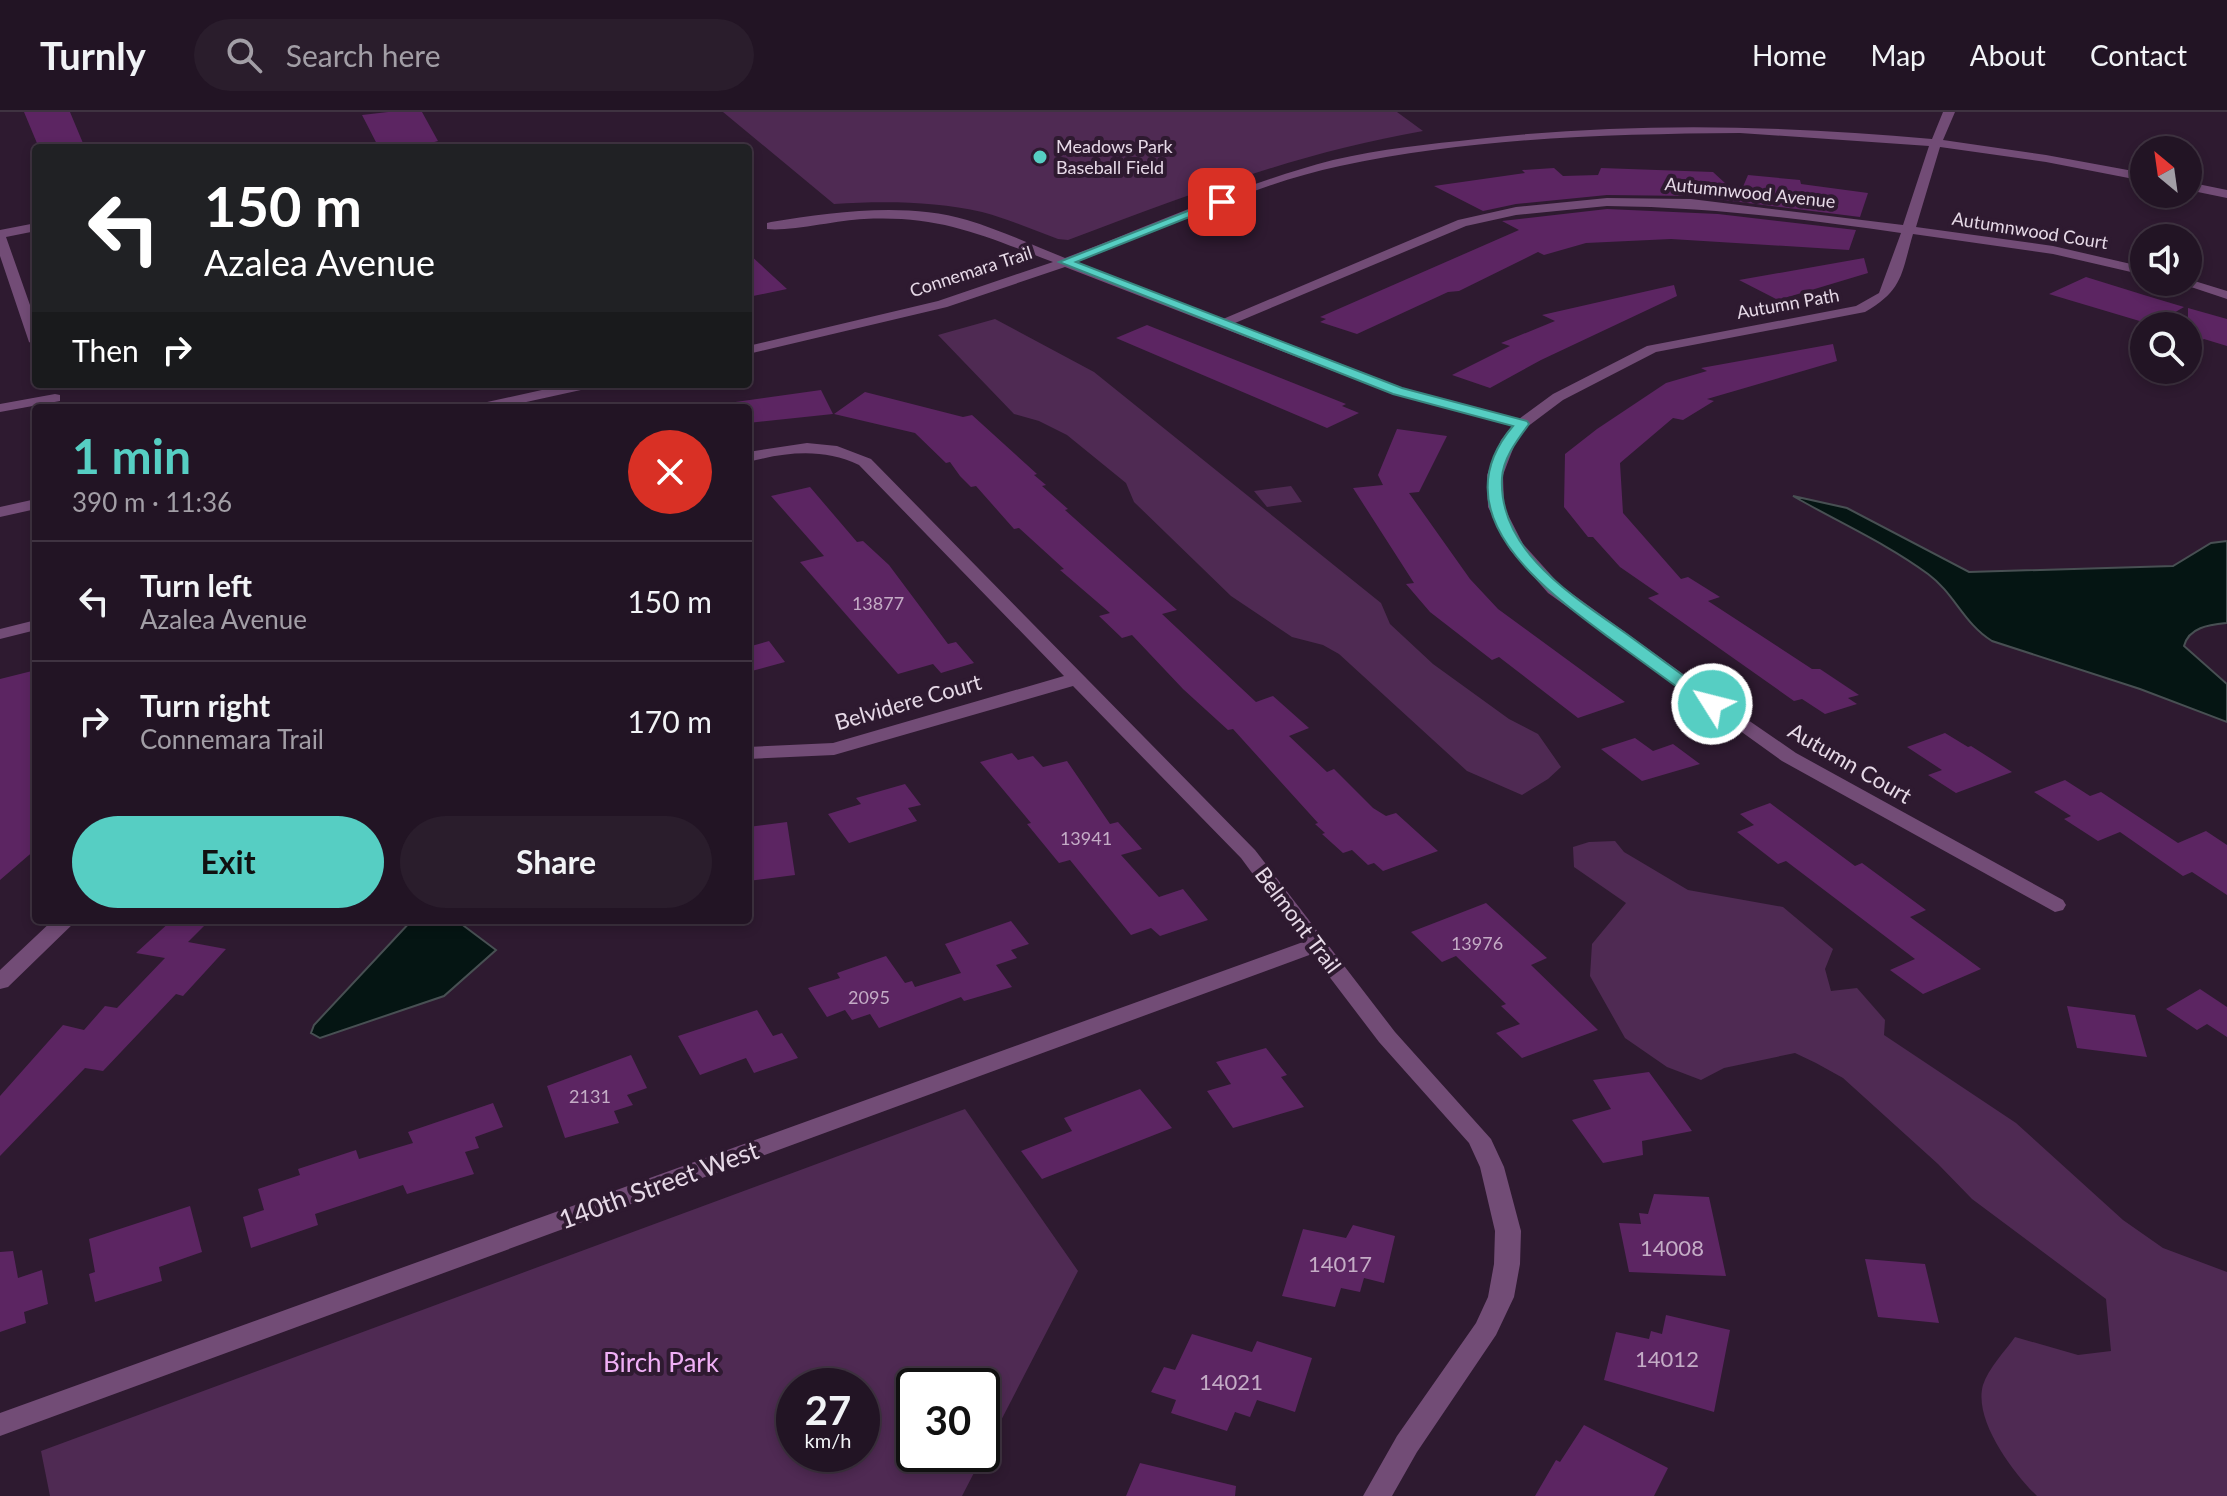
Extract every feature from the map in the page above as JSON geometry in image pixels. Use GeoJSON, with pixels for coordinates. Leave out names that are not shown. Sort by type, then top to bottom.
{"type":"FeatureCollection","features":[{"type":"Feature","properties":{"kind":"street","name":"Autumn Path"},"geometry":{"type":"LineString","coordinates":[[1522,424],[1558,397],[1652,349],[1826,317],[1872,303],[1890,287],[1933,151],[1949,112]]}},
{"type":"Feature","properties":{"kind":"street","name":"Connemara Trail"},"geometry":{"type":"LineString","coordinates":[[752,349],[927,308],[1065,262],[1295,175],[1367,155],[1468,137],[1564,128],[1720,124],[1810,128],[1939,140],[2130,174]]}},
{"type":"Feature","properties":{"kind":"street"},"geometry":{"type":"LineString","coordinates":[[2202,189],[2227,194]]}},
{"type":"Feature","properties":{"kind":"street","name":"Autumnwood Avenue"},"geometry":{"type":"LineString","coordinates":[[1224,323],[1435,233],[1487,217],[1544,208],[1607,202],[1691,203],[1909,230]]}},
{"type":"Feature","properties":{"kind":"street"},"geometry":{"type":"LineString","coordinates":[[771,226],[843,215],[936,218],[973,226],[1411,396],[1522,424]]}},
{"type":"Feature","properties":{"kind":"street"},"geometry":{"type":"LineString","coordinates":[[32,228],[0,235],[32,330]]}},
{"type":"Feature","properties":{"kind":"street","name":"Autumnwood Court"},"geometry":{"type":"LineString","coordinates":[[1909,230],[2080,255],[2130,268]]}},
{"type":"Feature","properties":{"kind":"street"},"geometry":{"type":"LineString","coordinates":[[2202,288],[2227,295]]}},
{"type":"Feature","properties":{"kind":"street"},"geometry":{"type":"LineString","coordinates":[[497,404],[571,388]]}},
{"type":"Feature","properties":{"kind":"street"},"geometry":{"type":"LineString","coordinates":[[0,408],[54,397]]}},
{"type":"Feature","properties":{"kind":"street","name":"Autumn Court"},"geometry":{"type":"LineString","coordinates":[[1522,424],[1499,460],[1495,475],[1496,507],[1516,546],[1554,589],[1789,757],[2055,905]]}},
{"type":"Feature","properties":{"kind":"street","name":"Belmont Trail"},"geometry":{"type":"LineString","coordinates":[[752,456],[785,449],[816,448],[844,452],[865,462],[1248,854],[1387,1037],[1479,1139],[1492,1167],[1508,1231],[1507,1264],[1501,1297],[1487,1328],[1407,1444],[1377,1496]]}},
{"type":"Feature","properties":{"kind":"street"},"geometry":{"type":"LineString","coordinates":[[0,512],[32,505]]}},
{"type":"Feature","properties":{"kind":"street"},"geometry":{"type":"LineString","coordinates":[[0,634],[32,626]]}},
{"type":"Feature","properties":{"kind":"street","name":"Belvidere Court"},"geometry":{"type":"LineString","coordinates":[[752,753],[834,749],[1079,678]]}},
{"type":"Feature","properties":{"kind":"street"},"geometry":{"type":"LineString","coordinates":[[0,982],[62,924]]}},
{"type":"Feature","properties":{"kind":"street","name":"140th Street West"},"geometry":{"type":"LineString","coordinates":[[0,1425],[1318,944]]}},
{"type":"Feature","properties":{"kind":"green space"},"geometry":{"type":"Polygon","coordinates":[[[723,112],[1397,112],[1423,131],[1287,163],[1068,240],[964,208],[908,203],[834,204],[723,112]]]}},
{"type":"Feature","properties":{"kind":"green space"},"geometry":{"type":"Polygon","coordinates":[[[995,319],[1094,372],[1381,603],[1390,624],[1433,664],[1509,719],[1538,734],[1561,767],[1522,795],[1467,771],[1339,654],[1323,645],[1292,637],[1231,596],[1134,502],[1126,483],[1067,435],[1039,421],[1014,414],[938,335],[995,319]]]}},
{"type":"Feature","properties":{"kind":"green space"},"geometry":{"type":"Polygon","coordinates":[[[1291,486],[1302,502],[1267,507],[1254,491],[1291,486]]]}},
{"type":"Feature","properties":{"kind":"green space"},"geometry":{"type":"Polygon","coordinates":[[[1615,841],[1624,852],[1688,890],[1783,907],[1833,949],[1825,969],[1831,991],[1857,988],[1885,1020],[1884,1035],[2016,1123],[2123,1220],[2163,1248],[2227,1272],[2227,1496],[2037,1496],[2007,1460],[1990,1430],[1982,1399],[1985,1379],[2015,1337],[2078,1355],[2111,1351],[2106,1299],[1972,1199],[1843,1078],[1816,1063],[1795,1053],[1724,1068],[1701,1080],[1667,1067],[1625,1038],[1590,976],[1592,944],[1626,903],[1574,867],[1573,847],[1589,842],[1615,841]]]}},
{"type":"Feature","properties":{"kind":"green space","name":"Birch Park"},"geometry":{"type":"Polygon","coordinates":[[[965,1109],[1078,1271],[1000,1422],[1000,1368],[896,1368],[896,1472],[974,1472],[962,1496],[50,1496],[41,1451],[965,1109]]]}},
{"type":"Feature","properties":{"kind":"shaded area"},"geometry":{"type":"Polygon","coordinates":[[[1793,496],[1847,508],[1969,572],[2173,566],[2211,543],[2227,541],[2227,623],[2195,631],[2184,646],[2227,684],[2227,722],[2140,689],[1992,641],[1974,626],[1928,574],[1793,496]]]}},
{"type":"Feature","properties":{"kind":"shaded area"},"geometry":{"type":"Polygon","coordinates":[[[408,924],[461,924],[496,950],[444,996],[320,1038],[311,1033],[314,1025],[408,924]]]}},
{"type":"Feature","properties":{"kind":"building"},"geometry":{"type":"Polygon","coordinates":[[[24,112],[70,112],[83,144],[37,144],[24,112]]]}},
{"type":"Feature","properties":{"kind":"building"},"geometry":{"type":"Polygon","coordinates":[[[422,112],[438,141],[427,144],[377,144],[362,115],[422,112]]]}},
{"type":"Feature","properties":{"kind":"building"},"geometry":{"type":"Polygon","coordinates":[[[1554,168],[1563,176],[1598,175],[1601,168],[1713,172],[1739,196],[1748,175],[1800,180],[1801,184],[1868,193],[1860,217],[1691,196],[1607,195],[1516,204],[1483,211],[1434,186],[1525,173],[1522,170],[1554,168]]]}},
{"type":"Feature","properties":{"kind":"building"},"geometry":{"type":"Polygon","coordinates":[[[1607,209],[1718,214],[1856,230],[1849,250],[1671,239],[1586,243],[1544,255],[1538,252],[1459,291],[1448,292],[1357,334],[1320,322],[1326,319],[1320,317],[1519,230],[1502,221],[1607,209]]]}},
{"type":"Feature","properties":{"kind":"building"},"geometry":{"type":"Polygon","coordinates":[[[752,257],[787,289],[752,296],[752,257]]]}},
{"type":"Feature","properties":{"kind":"building"},"geometry":{"type":"Polygon","coordinates":[[[1864,258],[1868,273],[1778,300],[1739,280],[1864,258]]]}},
{"type":"Feature","properties":{"kind":"building"},"geometry":{"type":"Polygon","coordinates":[[[2086,277],[2130,290],[2130,296],[2148,296],[2184,307],[2175,312],[2130,312],[2130,318],[2049,294],[2086,277]]]}},
{"type":"Feature","properties":{"kind":"building"},"geometry":{"type":"Polygon","coordinates":[[[1674,285],[1677,296],[1541,360],[1490,388],[1452,375],[1510,346],[1501,343],[1555,321],[1542,315],[1674,285]]]}},
{"type":"Feature","properties":{"kind":"building"},"geometry":{"type":"Polygon","coordinates":[[[2188,308],[2227,319],[2227,346],[2202,340],[2202,312],[2188,312],[2188,308]]]}},
{"type":"Feature","properties":{"kind":"building"},"geometry":{"type":"Polygon","coordinates":[[[1147,325],[1346,404],[1342,406],[1359,413],[1327,428],[1116,338],[1147,325]]]}},
{"type":"Feature","properties":{"kind":"building"},"geometry":{"type":"Polygon","coordinates":[[[1833,344],[1837,361],[1707,399],[1714,401],[1683,420],[1673,418],[1620,463],[1623,513],[1681,579],[1688,577],[1720,597],[1708,601],[1812,669],[1820,669],[1859,695],[1848,698],[1857,704],[1825,714],[1802,699],[1794,701],[1648,598],[1659,594],[1620,567],[1593,537],[1588,537],[1564,507],[1565,454],[1666,383],[1707,371],[1701,368],[1833,344]]]}},
{"type":"Feature","properties":{"kind":"building"},"geometry":{"type":"Polygon","coordinates":[[[821,390],[833,414],[752,423],[752,404],[721,404],[821,390]]]}},
{"type":"Feature","properties":{"kind":"building"},"geometry":{"type":"Polygon","coordinates":[[[865,392],[963,417],[972,415],[1037,474],[1034,475],[1046,485],[1042,486],[1068,509],[1065,510],[1177,610],[1162,614],[1256,702],[1273,696],[1309,728],[1289,736],[1327,772],[1334,769],[1373,808],[1386,816],[1396,813],[1438,851],[1383,871],[1374,863],[1368,865],[1352,850],[1343,853],[1322,834],[1325,833],[1315,824],[1318,823],[1233,729],[1228,730],[1183,689],[1132,635],[1122,638],[1099,616],[1110,613],[1060,570],[1064,569],[1019,528],[1014,529],[976,486],[971,487],[960,476],[950,462],[946,463],[915,433],[834,414],[865,392]]]}},
{"type":"Feature","properties":{"kind":"building"},"geometry":{"type":"Polygon","coordinates":[[[1397,429],[1447,436],[1419,492],[1409,493],[1470,579],[1498,609],[1625,702],[1578,718],[1499,657],[1492,660],[1430,612],[1406,584],[1414,583],[1353,488],[1383,485],[1378,475],[1397,429]]]}},
{"type":"Feature","properties":{"kind":"building"},"geometry":{"type":"Polygon","coordinates":[[[810,487],[857,542],[863,541],[889,565],[948,644],[956,642],[974,663],[941,673],[933,664],[898,674],[800,562],[824,556],[771,496],[810,487]]]}},
{"type":"Feature","properties":{"kind":"building"},"geometry":{"type":"Polygon","coordinates":[[[769,641],[785,662],[752,671],[752,646],[769,641]]]}},
{"type":"Feature","properties":{"kind":"building"},"geometry":{"type":"Polygon","coordinates":[[[32,671],[32,852],[0,880],[0,679],[32,671]]]}},
{"type":"Feature","properties":{"kind":"building"},"geometry":{"type":"Polygon","coordinates":[[[1945,733],[2012,772],[1956,793],[1928,775],[1942,770],[1907,747],[1945,733]]]}},
{"type":"Feature","properties":{"kind":"building"},"geometry":{"type":"Polygon","coordinates":[[[1635,738],[1653,751],[1673,744],[1700,764],[1642,781],[1601,749],[1635,738]]]}},
{"type":"Feature","properties":{"kind":"building"},"geometry":{"type":"Polygon","coordinates":[[[1012,753],[1018,760],[1033,756],[1043,767],[1067,761],[1110,824],[1118,822],[1142,849],[1121,855],[1159,897],[1183,889],[1208,920],[1160,936],[1151,928],[1131,935],[1070,860],[1059,863],[1027,824],[1031,823],[980,762],[1012,753]]]}},
{"type":"Feature","properties":{"kind":"building"},"geometry":{"type":"Polygon","coordinates":[[[2065,780],[2090,796],[2101,792],[2178,843],[2206,831],[2227,845],[2227,895],[2192,872],[2183,876],[2120,832],[2098,841],[2064,819],[2071,816],[2034,792],[2065,780]]]}},
{"type":"Feature","properties":{"kind":"building"},"geometry":{"type":"Polygon","coordinates":[[[905,784],[921,805],[908,808],[917,821],[849,843],[828,814],[861,804],[856,798],[905,784]]]}},
{"type":"Feature","properties":{"kind":"building"},"geometry":{"type":"Polygon","coordinates":[[[1770,803],[1855,866],[1862,863],[1926,910],[1910,917],[1981,969],[1923,994],[1890,970],[1915,959],[1786,861],[1778,864],[1737,832],[1754,825],[1740,814],[1770,803]]]}},
{"type":"Feature","properties":{"kind":"building"},"geometry":{"type":"Polygon","coordinates":[[[787,822],[795,875],[752,880],[752,826],[787,822]]]}},
{"type":"Feature","properties":{"kind":"building"},"geometry":{"type":"Polygon","coordinates":[[[1486,903],[1547,958],[1531,965],[1598,1030],[1522,1058],[1496,1033],[1520,1024],[1501,1006],[1506,1004],[1456,956],[1442,962],[1411,932],[1486,903]]]}},
{"type":"Feature","properties":{"kind":"building"},"geometry":{"type":"Polygon","coordinates":[[[1011,921],[1029,944],[1011,950],[1017,958],[996,965],[1012,987],[964,1001],[961,997],[879,1028],[870,1014],[852,1020],[845,1010],[827,1017],[808,988],[840,978],[837,973],[886,956],[905,983],[912,981],[915,987],[961,973],[945,944],[1011,921]]]}},
{"type":"Feature","properties":{"kind":"building"},"geometry":{"type":"Polygon","coordinates":[[[168,924],[205,925],[188,942],[226,949],[183,996],[176,994],[103,1071],[85,1068],[0,1156],[0,1096],[63,1025],[84,1030],[105,1006],[117,1008],[165,958],[136,953],[168,924]]]}},
{"type":"Feature","properties":{"kind":"building"},"geometry":{"type":"Polygon","coordinates":[[[2200,989],[2227,1007],[2227,1037],[2207,1024],[2197,1030],[2166,1009],[2200,989]]]}},
{"type":"Feature","properties":{"kind":"building"},"geometry":{"type":"Polygon","coordinates":[[[2067,1006],[2135,1015],[2147,1057],[2077,1048],[2067,1006]]]}},
{"type":"Feature","properties":{"kind":"building"},"geometry":{"type":"Polygon","coordinates":[[[757,1010],[773,1036],[782,1033],[798,1058],[754,1073],[746,1058],[700,1075],[678,1036],[757,1010]]]}},
{"type":"Feature","properties":{"kind":"building"},"geometry":{"type":"Polygon","coordinates":[[[1266,1048],[1287,1075],[1281,1077],[1304,1107],[1233,1128],[1207,1091],[1231,1084],[1216,1062],[1266,1048]]]}},
{"type":"Feature","properties":{"kind":"building"},"geometry":{"type":"Polygon","coordinates":[[[631,1055],[647,1088],[627,1095],[633,1105],[614,1111],[619,1123],[565,1138],[547,1086],[631,1055]]]}},
{"type":"Feature","properties":{"kind":"building"},"geometry":{"type":"Polygon","coordinates":[[[1649,1072],[1692,1131],[1642,1141],[1643,1155],[1603,1163],[1572,1120],[1611,1109],[1593,1080],[1649,1072]]]}},
{"type":"Feature","properties":{"kind":"building"},"geometry":{"type":"Polygon","coordinates":[[[1140,1089],[1172,1128],[1042,1179],[1021,1151],[1072,1131],[1064,1118],[1140,1089]]]}},
{"type":"Feature","properties":{"kind":"building"},"geometry":{"type":"Polygon","coordinates":[[[493,1103],[503,1127],[475,1137],[479,1148],[465,1152],[474,1174],[407,1194],[403,1185],[315,1214],[318,1225],[251,1248],[243,1217],[264,1210],[258,1189],[300,1175],[298,1169],[356,1150],[359,1159],[413,1143],[408,1132],[493,1103]]]}},
{"type":"Feature","properties":{"kind":"building"},"geometry":{"type":"Polygon","coordinates":[[[1654,1194],[1709,1197],[1726,1276],[1629,1272],[1619,1223],[1641,1224],[1639,1213],[1648,1214],[1654,1194]]]}},
{"type":"Feature","properties":{"kind":"building"},"geometry":{"type":"Polygon","coordinates":[[[190,1206],[202,1252],[159,1267],[162,1281],[95,1302],[89,1274],[95,1272],[89,1239],[190,1206]]]}},
{"type":"Feature","properties":{"kind":"building"},"geometry":{"type":"Polygon","coordinates":[[[1353,1225],[1395,1236],[1384,1283],[1364,1278],[1360,1292],[1341,1288],[1335,1307],[1282,1296],[1303,1229],[1346,1238],[1353,1225]]]}},
{"type":"Feature","properties":{"kind":"building"},"geometry":{"type":"Polygon","coordinates":[[[13,1251],[18,1278],[42,1270],[48,1304],[24,1312],[26,1323],[0,1332],[0,1252],[13,1251]]]}},
{"type":"Feature","properties":{"kind":"building"},"geometry":{"type":"Polygon","coordinates":[[[1865,1259],[1925,1264],[1939,1323],[1878,1317],[1865,1259]]]}},
{"type":"Feature","properties":{"kind":"building"},"geometry":{"type":"Polygon","coordinates":[[[1666,1315],[1730,1330],[1714,1412],[1604,1380],[1616,1332],[1649,1339],[1651,1331],[1662,1334],[1666,1315]]]}},
{"type":"Feature","properties":{"kind":"building"},"geometry":{"type":"Polygon","coordinates":[[[1192,1334],[1252,1352],[1257,1341],[1312,1358],[1295,1412],[1257,1400],[1250,1417],[1235,1412],[1227,1431],[1171,1413],[1176,1400],[1151,1392],[1164,1367],[1175,1370],[1192,1334]]]}},
{"type":"Feature","properties":{"kind":"building"},"geometry":{"type":"Polygon","coordinates":[[[1584,1425],[1668,1468],[1654,1496],[1535,1496],[1556,1460],[1560,1462],[1584,1425]]]}},
{"type":"Feature","properties":{"kind":"building"},"geometry":{"type":"Polygon","coordinates":[[[1140,1463],[1236,1486],[1235,1496],[1126,1496],[1140,1463]]]}},
{"type":"Feature","properties":{"kind":"place","name":"Meadows Park Baseball Field"},"geometry":{"type":"Point","coordinates":[1040,157]}},
{"type":"Feature","properties":{"kind":"route"},"geometry":{"type":"LineString","coordinates":[[1222,202],[1065,262],[1398,391],[1522,424],[1499,460],[1494,491],[1504,527],[1516,546],[1554,589],[1712,704]]}}]}
